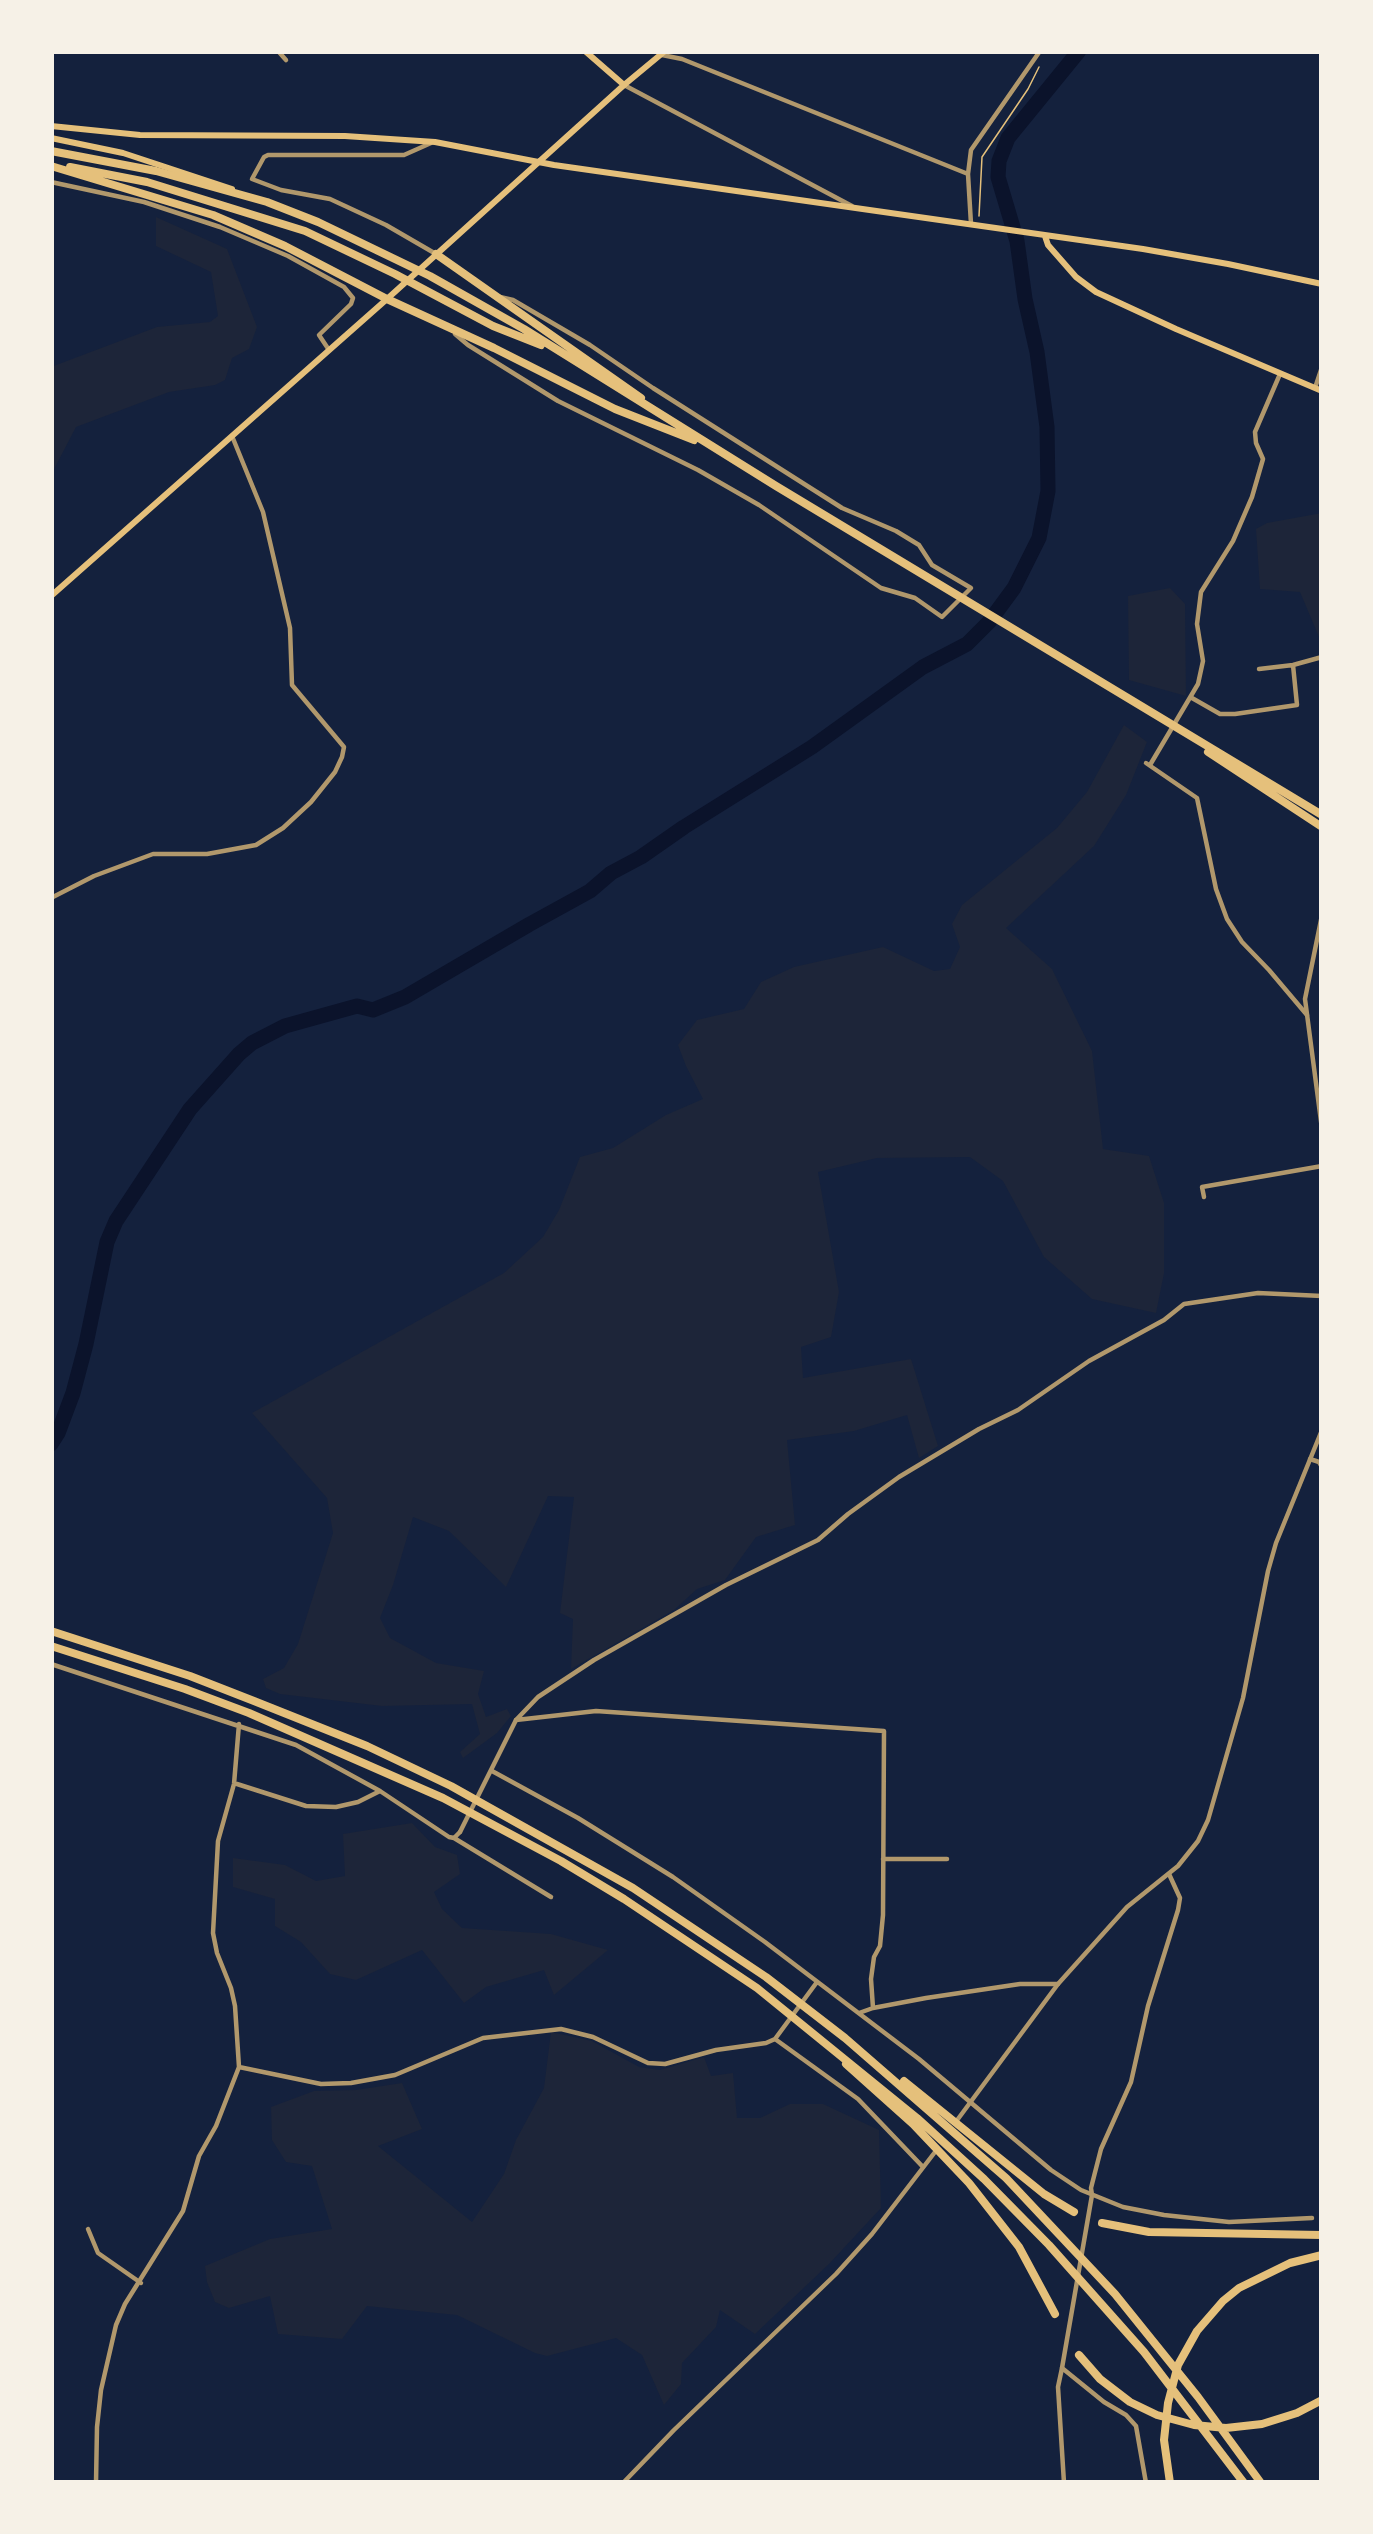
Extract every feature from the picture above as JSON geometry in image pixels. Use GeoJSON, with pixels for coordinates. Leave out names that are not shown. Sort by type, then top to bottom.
{"type":"FeatureCollection","features":[{"type":"Feature","properties":{"kind":"highway"},"geometry":{"type":"LineString","coordinates":[[51,151],[157,171],[267,202],[430,276],[1322,815]]}},
{"type":"Feature","properties":{"kind":"highway"},"geometry":{"type":"LineString","coordinates":[[51,165],[147,182],[305,231],[493,326],[554,350]]}},
{"type":"Feature","properties":{"kind":"highway"},"geometry":{"type":"LineString","coordinates":[[51,165],[213,215],[615,409],[717,450]]}},
{"type":"Feature","properties":{"kind":"highway"},"geometry":{"type":"LineString","coordinates":[[436,254],[717,450]]}},
{"type":"Feature","properties":{"kind":"highway"},"geometry":{"type":"LineString","coordinates":[[1180,730],[1224,765],[1322,827]]}},
{"type":"Feature","properties":{"kind":"highway"},"geometry":{"type":"LineString","coordinates":[[51,1631],[190,1676],[367,1746],[514,1819],[688,1923],[1074,2212]]}},
{"type":"Feature","properties":{"kind":"highway"},"geometry":{"type":"LineString","coordinates":[[51,1646],[184,1689],[360,1760],[561,1861],[680,1934],[806,2025],[984,2179],[1144,2352],[1244,2483]]}},
{"type":"Feature","properties":{"kind":"highway"},"geometry":{"type":"LineString","coordinates":[[806,2025],[928,2138],[969,2183],[1019,2247],[1055,2314]]}},
{"type":"Feature","properties":{"kind":"highway"},"geometry":{"type":"LineString","coordinates":[[845,2038],[961,2135],[1060,2233],[1156,2343],[1261,2483]]}},
{"type":"Feature","properties":{"kind":"highway"},"geometry":{"type":"LineString","coordinates":[[1102,2223],[1149,2232],[1322,2236]]}},
{"type":"Feature","properties":{"kind":"highway"},"geometry":{"type":"LineString","coordinates":[[1170,2483],[1164,2440],[1168,2402],[1184,2354],[1209,2316],[1239,2288],[1289,2263],[1322,2255]]}},
{"type":"Feature","properties":{"kind":"highway"},"geometry":{"type":"LineString","coordinates":[[1079,2355],[1130,2402],[1177,2421],[1243,2426],[1280,2420],[1322,2400]]}},
{"type":"Feature","properties":{"kind":"main road"},"geometry":{"type":"LineString","coordinates":[[585,51],[624,86]]}},
{"type":"Feature","properties":{"kind":"main road"},"geometry":{"type":"LineString","coordinates":[[51,596],[663,53]]}},
{"type":"Feature","properties":{"kind":"main road"},"geometry":{"type":"LineString","coordinates":[[51,126],[189,137],[345,136],[434,142],[1228,264],[1322,284]]}},
{"type":"Feature","properties":{"kind":"main road"},"geometry":{"type":"LineString","coordinates":[[51,138],[123,153],[267,202]]}},
{"type":"Feature","properties":{"kind":"main road"},"geometry":{"type":"LineString","coordinates":[[1046,236],[1089,288],[1319,390]]}},
{"type":"Feature","properties":{"kind":"street"},"geometry":{"type":"LineString","coordinates":[[278,51],[286,60]]}},
{"type":"Feature","properties":{"kind":"street"},"geometry":{"type":"LineString","coordinates":[[979,226],[968,174],[970,150],[1040,51]]}},
{"type":"Feature","properties":{"kind":"street"},"geometry":{"type":"LineString","coordinates":[[663,53],[968,174]]}},
{"type":"Feature","properties":{"kind":"street"},"geometry":{"type":"LineString","coordinates":[[624,86],[858,209]]}},
{"type":"Feature","properties":{"kind":"street"},"geometry":{"type":"LineString","coordinates":[[434,142],[404,155],[268,155],[252,178],[281,190],[330,199],[436,254]]}},
{"type":"Feature","properties":{"kind":"street"},"geometry":{"type":"LineString","coordinates":[[51,182],[144,202],[220,226],[344,287],[353,298],[351,304],[319,335],[329,350]]}},
{"type":"Feature","properties":{"kind":"street"},"geometry":{"type":"LineString","coordinates":[[812,202],[817,186]]}},
{"type":"Feature","properties":{"kind":"street"},"geometry":{"type":"LineString","coordinates":[[444,325],[467,345],[558,401],[698,470],[759,506],[881,588],[915,598],[942,616],[971,588],[932,565],[919,545],[896,530],[842,508],[590,344],[513,300],[494,296]]}},
{"type":"Feature","properties":{"kind":"street"},"geometry":{"type":"LineString","coordinates":[[1319,390],[1322,367]]}},
{"type":"Feature","properties":{"kind":"street"},"geometry":{"type":"LineString","coordinates":[[1280,374],[1255,432],[1263,459],[1252,496],[1233,541],[1201,592],[1197,623],[1203,661],[1190,701],[1150,762],[1197,797],[1226,919],[1307,1016]]}},
{"type":"Feature","properties":{"kind":"street"},"geometry":{"type":"LineString","coordinates":[[51,898],[153,854],[228,852],[256,845],[311,802],[342,757],[344,747],[292,685],[286,606],[263,512],[232,436]]}},
{"type":"Feature","properties":{"kind":"street"},"geometry":{"type":"LineString","coordinates":[[1259,669],[1322,657]]}},
{"type":"Feature","properties":{"kind":"street"},"geometry":{"type":"LineString","coordinates":[[1190,701],[1220,714],[1297,705],[1292,665]]}},
{"type":"Feature","properties":{"kind":"street"},"geometry":{"type":"LineString","coordinates":[[1322,914],[1306,986],[1322,1129]]}},
{"type":"Feature","properties":{"kind":"street"},"geometry":{"type":"LineString","coordinates":[[1204,1197],[1202,1186],[1322,1166]]}},
{"type":"Feature","properties":{"kind":"street"},"geometry":{"type":"LineString","coordinates":[[454,1838],[516,1720],[538,1697],[594,1660],[726,1585],[818,1540],[899,1477],[1018,1410],[1184,1304],[1258,1293],[1322,1296]]}},
{"type":"Feature","properties":{"kind":"street"},"geometry":{"type":"LineString","coordinates":[[623,2483],[836,2274],[931,2157],[1058,1984],[1127,1907],[1191,1852],[1208,1820],[1247,1684],[1268,1571],[1322,1433]]}},
{"type":"Feature","properties":{"kind":"street"},"geometry":{"type":"LineString","coordinates":[[1310,1459],[1322,1467]]}},
{"type":"Feature","properties":{"kind":"street"},"geometry":{"type":"LineString","coordinates":[[51,1664],[296,1745],[380,1791],[551,1898]]}},
{"type":"Feature","properties":{"kind":"street"},"geometry":{"type":"LineString","coordinates":[[516,1720],[596,1711],[884,1731],[883,1915],[874,1957],[872,2008]]}},
{"type":"Feature","properties":{"kind":"street"},"geometry":{"type":"LineString","coordinates":[[96,2483],[97,2427],[116,2325],[183,2211],[199,2156],[239,2067],[235,2006],[214,1933],[218,1841],[234,1784],[239,1724]]}},
{"type":"Feature","properties":{"kind":"street"},"geometry":{"type":"LineString","coordinates":[[490,1770],[673,1877],[860,2013],[1051,2170],[1092,2195],[1140,2211],[1199,2219],[1312,2218]]}},
{"type":"Feature","properties":{"kind":"street"},"geometry":{"type":"LineString","coordinates":[[234,1784],[307,1806],[336,1807],[380,1791]]}},
{"type":"Feature","properties":{"kind":"street"},"geometry":{"type":"LineString","coordinates":[[883,1858],[947,1859]]}},
{"type":"Feature","properties":{"kind":"street"},"geometry":{"type":"LineString","coordinates":[[1064,2483],[1058,2387],[1091,2188],[1101,2149],[1131,2082],[1148,2006],[1178,1910],[1180,1898],[1169,1874]]}},
{"type":"Feature","properties":{"kind":"street"},"geometry":{"type":"LineString","coordinates":[[239,2067],[337,2084],[395,2075],[483,2038],[561,2029],[656,2065],[776,2037],[816,1984]]}},
{"type":"Feature","properties":{"kind":"street"},"geometry":{"type":"LineString","coordinates":[[860,2013],[1020,1984],[1058,1984]]}},
{"type":"Feature","properties":{"kind":"street"},"geometry":{"type":"LineString","coordinates":[[776,2037],[858,2099],[923,2167]]}},
{"type":"Feature","properties":{"kind":"street"},"geometry":{"type":"LineString","coordinates":[[88,2230],[98,2253],[141,2284]]}},
{"type":"Feature","properties":{"kind":"street"},"geometry":{"type":"LineString","coordinates":[[1062,2368],[1136,2426],[1146,2483]]}},
{"type":"Feature","properties":{"kind":"path"},"geometry":{"type":"LineString","coordinates":[[979,226],[982,157],[1039,67]]}},
{"type":"Feature","properties":{"kind":"shaded area"},"geometry":{"type":"Polygon","coordinates":[[[156,217],[227,249],[257,327],[249,349],[232,358],[225,380],[215,385],[169,392],[76,427],[51,475],[51,367],[157,327],[210,322],[218,316],[211,272],[156,246],[156,217]]]}},
{"type":"Feature","properties":{"kind":"shaded area"},"geometry":{"type":"Polygon","coordinates":[[[1322,513],[1322,644],[1300,592],[1260,589],[1256,529],[1322,513]]]}},
{"type":"Feature","properties":{"kind":"shaded area"},"geometry":{"type":"Polygon","coordinates":[[[1170,588],[1185,604],[1186,696],[1129,680],[1128,596],[1170,588]]]}},
{"type":"Feature","properties":{"kind":"shaded area"},"geometry":{"type":"Polygon","coordinates":[[[1124,725],[1147,742],[1126,795],[1094,846],[1006,928],[1052,969],[1092,1051],[1103,1149],[1149,1156],[1164,1203],[1164,1273],[1156,1313],[1092,1299],[1044,1257],[1003,1181],[970,1157],[877,1158],[818,1172],[839,1292],[831,1337],[801,1347],[803,1378],[911,1359],[938,1446],[919,1458],[907,1415],[854,1431],[787,1440],[795,1525],[756,1537],[725,1580],[697,1589],[674,1610],[571,1669],[573,1619],[560,1613],[574,1497],[548,1496],[506,1587],[449,1531],[413,1517],[380,1618],[390,1638],[436,1663],[484,1671],[478,1694],[486,1717],[507,1709],[511,1716],[463,1758],[460,1752],[480,1734],[472,1704],[382,1706],[280,1694],[266,1688],[263,1679],[284,1668],[298,1644],[333,1533],[327,1498],[252,1413],[504,1273],[543,1237],[580,1157],[613,1148],[666,1115],[703,1099],[678,1045],[697,1020],[744,1009],[761,982],[794,967],[883,947],[934,971],[950,969],[960,947],[952,924],[962,905],[1057,828],[1087,792],[1124,725]]]}},
{"type":"Feature","properties":{"kind":"shaded area"},"geometry":{"type":"Polygon","coordinates":[[[412,1823],[435,1847],[457,1855],[460,1874],[434,1892],[442,1909],[462,1928],[551,1934],[608,1950],[554,1995],[544,1970],[486,1987],[464,2003],[422,1950],[356,1980],[330,1974],[301,1942],[275,1926],[275,1899],[233,1887],[233,1858],[285,1865],[316,1881],[345,1876],[343,1834],[412,1823]]]}},
{"type":"Feature","properties":{"kind":"shaded area"},"geometry":{"type":"Polygon","coordinates":[[[551,2032],[592,2041],[639,2067],[660,2070],[704,2057],[711,2076],[733,2073],[737,2118],[760,2118],[790,2104],[823,2104],[879,2130],[881,2208],[755,2334],[720,2310],[716,2327],[682,2363],[681,2384],[664,2405],[642,2355],[616,2338],[547,2356],[457,2315],[367,2306],[342,2339],[278,2334],[270,2296],[229,2308],[215,2302],[205,2266],[270,2239],[332,2229],[312,2166],[286,2162],[272,2140],[271,2107],[314,2091],[402,2083],[422,2129],[378,2146],[472,2222],[504,2174],[544,2088],[551,2032]]]}},
{"type":"Feature","properties":{"kind":"waterway"},"geometry":{"type":"LineString","coordinates":[[51,1444],[73,1393],[107,1242],[116,1221],[190,1109],[239,1054],[285,1026],[357,1006],[373,1010],[405,997],[590,891],[611,873],[812,747],[923,667],[967,644],[989,622],[1014,588],[1039,538],[1048,491],[1047,427],[1037,352],[1017,241],[998,177],[999,161],[1008,138],[1079,51]]}}]}
